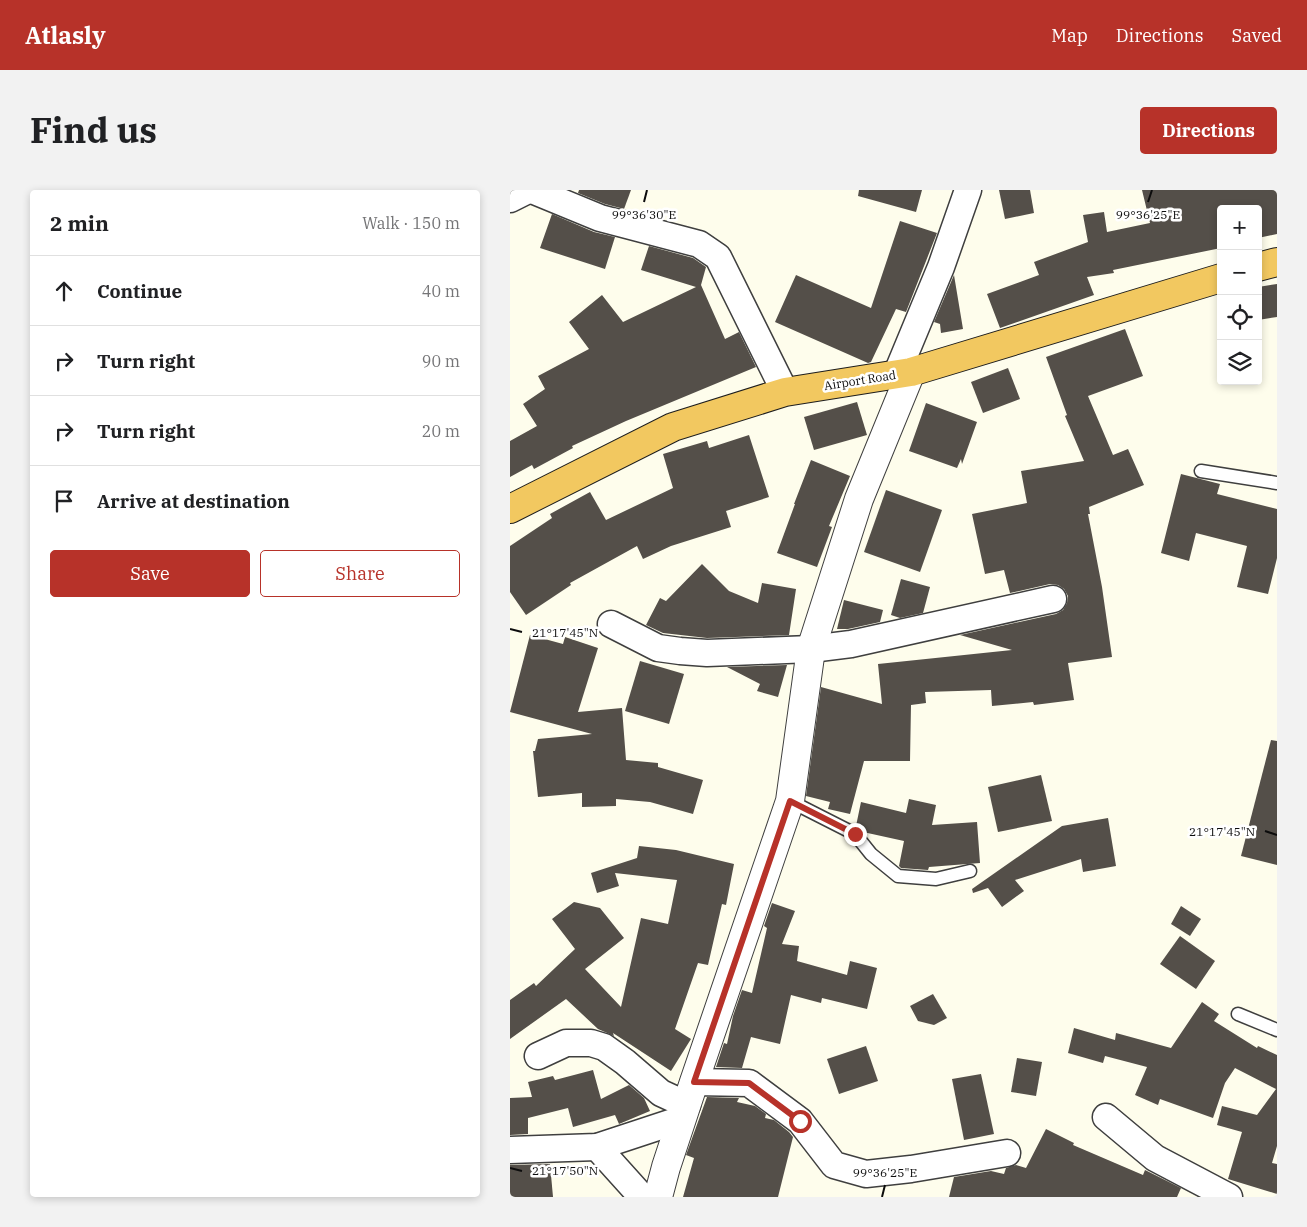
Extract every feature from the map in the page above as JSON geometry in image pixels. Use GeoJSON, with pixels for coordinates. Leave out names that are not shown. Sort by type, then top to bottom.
{"type":"FeatureCollection","features":[{"type":"Feature","properties":{"kind":"highway"},"geometry":{"type":"LineString","coordinates":[[1262,266],[1277,262]]}},
{"type":"Feature","properties":{"kind":"highway","name":"Airport Road"},"geometry":{"type":"LineString","coordinates":[[510,509],[673,427],[785,392],[904,373],[1217,279]]}},
{"type":"Feature","properties":{"kind":"street"},"geometry":{"type":"LineString","coordinates":[[510,200],[528,190]]}},
{"type":"Feature","properties":{"kind":"street"},"geometry":{"type":"LineString","coordinates":[[532,190],[600,218],[699,244],[718,257],[785,392]]}},
{"type":"Feature","properties":{"kind":"street"},"geometry":{"type":"LineString","coordinates":[[658,1197],[688,1102],[790,801],[811,649],[859,499],[968,190]]}},
{"type":"Feature","properties":{"kind":"street"},"geometry":{"type":"LineString","coordinates":[[611,624],[658,648],[672,650],[707,653],[811,649],[851,644],[1053,599]]}},
{"type":"Feature","properties":{"kind":"street"},"geometry":{"type":"LineString","coordinates":[[538,1056],[566,1043],[591,1043],[604,1046],[626,1062],[660,1093],[688,1102]]}},
{"type":"Feature","properties":{"kind":"street"},"geometry":{"type":"LineString","coordinates":[[510,1150],[597,1148],[688,1102],[749,1083],[800,1121],[834,1165],[866,1174],[911,1169],[1007,1153]]}},
{"type":"Feature","properties":{"kind":"street"},"geometry":{"type":"LineString","coordinates":[[1106,1117],[1155,1158],[1229,1197]]}},
{"type":"Feature","properties":{"kind":"street"},"geometry":{"type":"LineString","coordinates":[[597,1148],[642,1197]]}},
{"type":"Feature","properties":{"kind":"lane"},"geometry":{"type":"LineString","coordinates":[[1202,471],[1277,483]]}},
{"type":"Feature","properties":{"kind":"lane"},"geometry":{"type":"LineString","coordinates":[[790,801],[855,834],[871,854],[898,876],[936,879],[970,871]]}},
{"type":"Feature","properties":{"kind":"lane"},"geometry":{"type":"LineString","coordinates":[[1238,1014],[1277,1030]]}},
{"type":"Feature","properties":{"kind":"building"},"geometry":{"type":"Polygon","coordinates":[[[579,190],[631,190],[624,209],[605,204],[578,193],[579,190]]]}},
{"type":"Feature","properties":{"kind":"building"},"geometry":{"type":"Polygon","coordinates":[[[859,190],[922,190],[916,212],[858,196],[859,190]]]}},
{"type":"Feature","properties":{"kind":"building"},"geometry":{"type":"Polygon","coordinates":[[[999,190],[1030,190],[1034,213],[1005,219],[999,190]]]}},
{"type":"Feature","properties":{"kind":"building"},"geometry":{"type":"Polygon","coordinates":[[[1142,190],[1277,190],[1277,234],[1262,237],[1262,205],[1217,205],[1217,249],[1113,270],[1114,273],[1087,277],[1094,295],[1000,328],[987,294],[1039,275],[1034,262],[1088,242],[1083,215],[1104,212],[1107,232],[1150,223],[1142,190]]]}},
{"type":"Feature","properties":{"kind":"building"},"geometry":{"type":"Polygon","coordinates":[[[552,214],[594,232],[615,237],[605,269],[540,248],[552,214]]]}},
{"type":"Feature","properties":{"kind":"building"},"geometry":{"type":"Polygon","coordinates":[[[900,221],[937,233],[906,312],[896,309],[871,362],[868,363],[775,322],[796,275],[871,308],[900,221]]]}},
{"type":"Feature","properties":{"kind":"building"},"geometry":{"type":"Polygon","coordinates":[[[649,246],[693,258],[706,267],[701,285],[725,339],[739,332],[756,367],[626,421],[572,446],[573,448],[534,469],[532,465],[510,477],[510,441],[537,426],[523,404],[545,389],[538,376],[589,349],[569,322],[602,295],[623,322],[696,287],[641,270],[649,246]]]}},
{"type":"Feature","properties":{"kind":"building"},"geometry":{"type":"Polygon","coordinates":[[[954,275],[963,329],[941,333],[940,324],[934,322],[954,275]]]}},
{"type":"Feature","properties":{"kind":"building"},"geometry":{"type":"Polygon","coordinates":[[[1277,284],[1277,317],[1262,319],[1262,286],[1277,284]]]}},
{"type":"Feature","properties":{"kind":"building"},"geometry":{"type":"Polygon","coordinates":[[[1125,329],[1143,376],[1088,396],[1113,455],[1128,449],[1144,485],[1089,507],[1090,514],[1088,514],[1102,587],[1112,657],[1068,663],[1074,700],[1034,705],[1033,702],[992,706],[991,690],[925,692],[926,703],[911,705],[910,761],[864,761],[850,814],[828,809],[830,802],[806,796],[821,687],[882,704],[878,664],[1012,650],[960,635],[1056,614],[1063,610],[1068,596],[1064,589],[1058,585],[1050,584],[1010,593],[1004,570],[985,574],[972,514],[1027,503],[1021,471],[1084,461],[1065,416],[1067,415],[1046,357],[1125,329]]]}},
{"type":"Feature","properties":{"kind":"building"},"geometry":{"type":"Polygon","coordinates":[[[1008,368],[1020,399],[983,413],[971,382],[1008,368]]]}},
{"type":"Feature","properties":{"kind":"building"},"geometry":{"type":"Polygon","coordinates":[[[857,402],[867,435],[814,450],[804,417],[857,402]]]}},
{"type":"Feature","properties":{"kind":"building"},"geometry":{"type":"Polygon","coordinates":[[[926,403],[977,422],[962,464],[961,459],[957,468],[909,451],[926,403]]]}},
{"type":"Feature","properties":{"kind":"building"},"geometry":{"type":"Polygon","coordinates":[[[749,435],[769,497],[726,511],[731,527],[671,546],[643,559],[637,546],[570,583],[571,585],[526,615],[510,592],[510,546],[552,518],[550,514],[590,492],[606,520],[673,488],[663,454],[707,441],[709,448],[749,435]]]}},
{"type":"Feature","properties":{"kind":"building"},"geometry":{"type":"Polygon","coordinates":[[[811,460],[850,476],[829,526],[832,527],[817,567],[777,553],[811,460]]]}},
{"type":"Feature","properties":{"kind":"building"},"geometry":{"type":"Polygon","coordinates":[[[1181,474],[1220,484],[1217,494],[1277,509],[1277,558],[1268,594],[1237,587],[1247,546],[1196,533],[1189,561],[1161,553],[1181,474]]]}},
{"type":"Feature","properties":{"kind":"building"},"geometry":{"type":"Polygon","coordinates":[[[886,490],[942,510],[920,572],[864,552],[886,490]]]}},
{"type":"Feature","properties":{"kind":"building"},"geometry":{"type":"Polygon","coordinates":[[[702,564],[729,591],[758,603],[762,583],[796,589],[789,635],[707,638],[663,633],[646,625],[660,598],[666,601],[702,564]]]}},
{"type":"Feature","properties":{"kind":"building"},"geometry":{"type":"Polygon","coordinates":[[[901,579],[930,587],[923,613],[900,618],[891,615],[901,579]]]}},
{"type":"Feature","properties":{"kind":"building"},"geometry":{"type":"Polygon","coordinates":[[[844,600],[883,610],[880,622],[848,629],[837,629],[844,600]]]}},
{"type":"Feature","properties":{"kind":"building"},"geometry":{"type":"Polygon","coordinates":[[[530,635],[563,644],[565,637],[598,648],[578,712],[622,708],[626,760],[658,763],[658,767],[703,780],[693,814],[650,802],[616,799],[616,806],[582,807],[582,793],[538,797],[533,751],[535,751],[538,739],[592,734],[510,712],[530,635]]]}},
{"type":"Feature","properties":{"kind":"building"},"geometry":{"type":"Polygon","coordinates":[[[640,661],[684,674],[669,724],[625,711],[640,661]]]}},
{"type":"Feature","properties":{"kind":"building"},"geometry":{"type":"Polygon","coordinates":[[[787,665],[778,697],[757,691],[760,684],[727,667],[787,665]]]}},
{"type":"Feature","properties":{"kind":"building"},"geometry":{"type":"Polygon","coordinates":[[[1271,740],[1277,741],[1277,865],[1241,856],[1271,740]]]}},
{"type":"Feature","properties":{"kind":"building"},"geometry":{"type":"Polygon","coordinates":[[[1041,775],[1052,821],[998,832],[988,787],[1041,775]]]}},
{"type":"Feature","properties":{"kind":"building"},"geometry":{"type":"Polygon","coordinates":[[[909,799],[936,805],[932,825],[977,822],[980,863],[929,867],[928,870],[901,868],[899,866],[904,841],[863,832],[856,826],[861,802],[906,813],[909,799]]]}},
{"type":"Feature","properties":{"kind":"building"},"geometry":{"type":"Polygon","coordinates":[[[1108,818],[1116,866],[1083,872],[1081,859],[1015,880],[1024,891],[1002,907],[988,888],[973,893],[972,889],[1062,826],[1108,818]]]}},
{"type":"Feature","properties":{"kind":"building"},"geometry":{"type":"Polygon","coordinates":[[[639,846],[676,850],[734,864],[726,905],[722,904],[708,965],[698,963],[675,1029],[691,1039],[671,1071],[613,1033],[614,1036],[598,1029],[566,999],[510,1039],[510,1000],[534,983],[536,986],[575,949],[552,919],[574,902],[600,908],[624,938],[585,969],[621,1007],[641,918],[668,924],[677,880],[615,873],[619,886],[597,893],[591,873],[637,858],[639,846]]]}},
{"type":"Feature","properties":{"kind":"building"},"geometry":{"type":"Polygon","coordinates":[[[772,903],[795,911],[782,944],[799,946],[797,961],[847,975],[850,961],[877,968],[867,1009],[822,998],[821,1003],[791,995],[780,1044],[751,1037],[742,1068],[716,1067],[724,1043],[727,1044],[733,1016],[742,990],[752,993],[767,928],[764,926],[772,903]]]}},
{"type":"Feature","properties":{"kind":"building"},"geometry":{"type":"Polygon","coordinates":[[[1181,906],[1201,919],[1190,936],[1171,924],[1181,906]]]}},
{"type":"Feature","properties":{"kind":"building"},"geometry":{"type":"Polygon","coordinates":[[[1180,936],[1215,961],[1196,989],[1160,964],[1180,936]]]}},
{"type":"Feature","properties":{"kind":"building"},"geometry":{"type":"Polygon","coordinates":[[[933,994],[947,1018],[934,1025],[918,1021],[910,1006],[933,994]]]}},
{"type":"Feature","properties":{"kind":"building"},"geometry":{"type":"Polygon","coordinates":[[[1202,1002],[1219,1014],[1214,1021],[1257,1048],[1258,1046],[1277,1055],[1277,1146],[1272,1163],[1277,1164],[1277,1194],[1228,1179],[1242,1132],[1217,1125],[1222,1106],[1257,1115],[1276,1089],[1235,1068],[1225,1083],[1213,1118],[1160,1099],[1158,1105],[1135,1095],[1147,1067],[1105,1056],[1103,1063],[1068,1053],[1074,1028],[1115,1040],[1116,1033],[1171,1048],[1202,1002]]]}},
{"type":"Feature","properties":{"kind":"building"},"geometry":{"type":"Polygon","coordinates":[[[866,1046],[878,1081],[839,1094],[827,1059],[866,1046]]]}},
{"type":"Feature","properties":{"kind":"building"},"geometry":{"type":"Polygon","coordinates":[[[1017,1058],[1042,1062],[1036,1096],[1011,1092],[1017,1058]]]}},
{"type":"Feature","properties":{"kind":"building"},"geometry":{"type":"Polygon","coordinates":[[[593,1070],[601,1099],[629,1085],[644,1098],[650,1111],[619,1124],[615,1115],[573,1127],[568,1108],[528,1118],[528,1134],[510,1135],[510,1098],[532,1097],[528,1082],[553,1076],[555,1080],[593,1070]]]}},
{"type":"Feature","properties":{"kind":"building"},"geometry":{"type":"Polygon","coordinates":[[[981,1074],[994,1134],[964,1140],[952,1079],[981,1074]]]}},
{"type":"Feature","properties":{"kind":"building"},"geometry":{"type":"Polygon","coordinates":[[[707,1097],[739,1098],[737,1102],[755,1106],[766,1114],[765,1118],[774,1120],[793,1137],[778,1197],[683,1197],[694,1158],[686,1155],[707,1097]]]}},
{"type":"Feature","properties":{"kind":"building"},"geometry":{"type":"Polygon","coordinates":[[[1046,1129],[1074,1143],[1073,1145],[1143,1175],[1145,1170],[1181,1188],[1177,1197],[949,1197],[954,1177],[991,1171],[1004,1174],[1006,1168],[1016,1165],[1026,1168],[1046,1129]]]}},
{"type":"Feature","properties":{"kind":"building"},"geometry":{"type":"Polygon","coordinates":[[[550,1164],[553,1197],[510,1197],[510,1165],[550,1164]]]}},
{"type":"Feature","properties":{"kind":"route"},"geometry":{"type":"LineString","coordinates":[[800,1121],[749,1083],[694,1082],[790,801],[855,834]]}}]}
